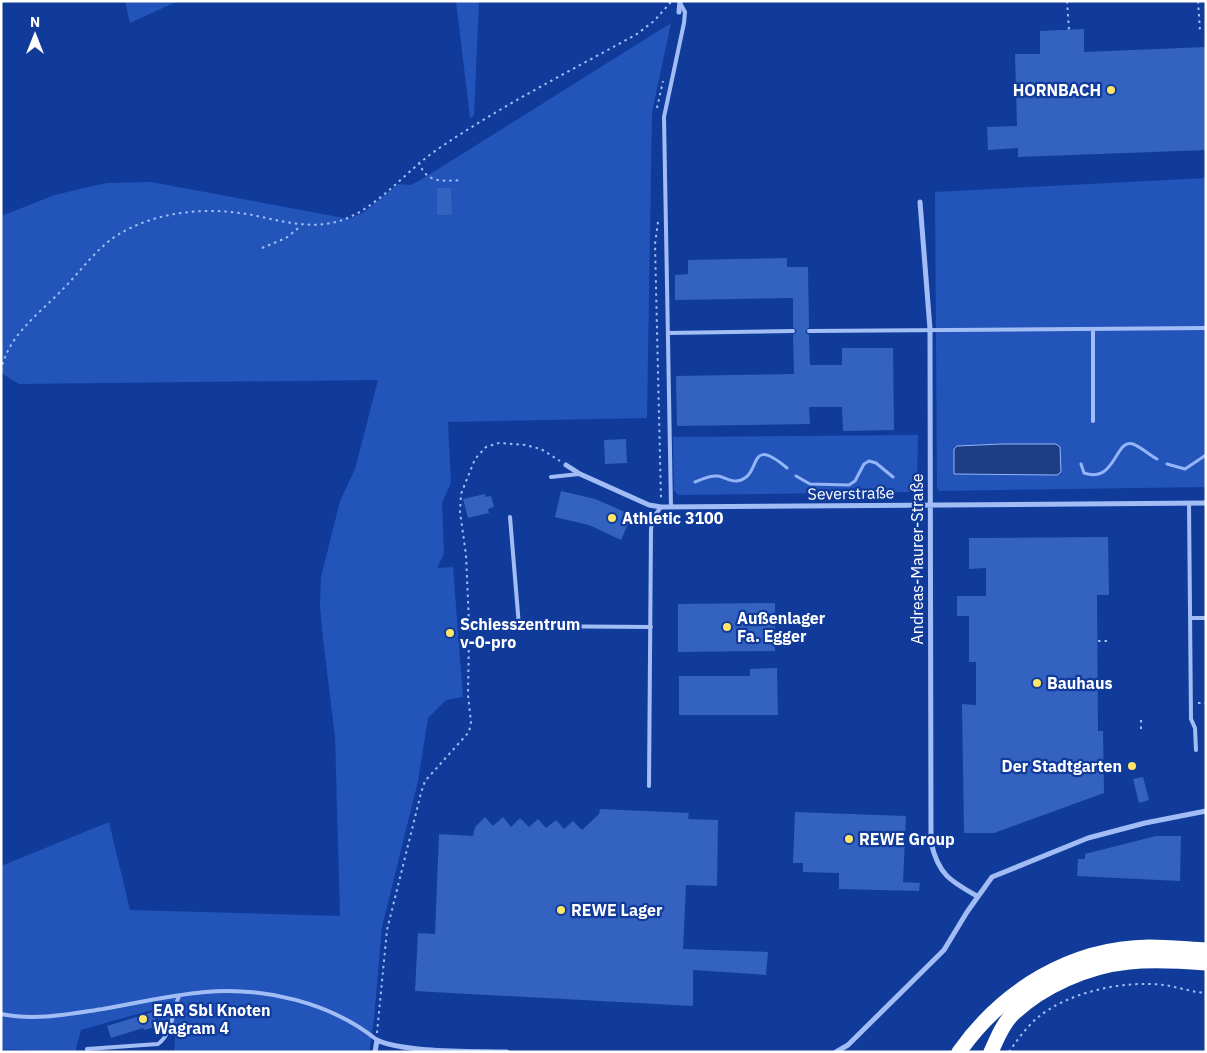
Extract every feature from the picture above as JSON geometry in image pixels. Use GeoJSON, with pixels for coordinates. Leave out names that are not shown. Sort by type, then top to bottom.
{"type":"FeatureCollection","features":[{"type":"Feature","properties":{"kind":"highway"},"geometry":{"type":"LineString","coordinates":[[959,1052],[987,1016],[1013,993],[1037,978],[1070,962],[1112,950],[1139,948],[1206,950]]}},
{"type":"Feature","properties":{"kind":"highway"},"geometry":{"type":"LineString","coordinates":[[991,1052],[1011,1016],[1031,1000],[1073,977],[1129,962],[1168,960],[1206,963]]}},
{"type":"Feature","properties":{"kind":"street"},"geometry":{"type":"LineString","coordinates":[[679,12],[680,1]]}},
{"type":"Feature","properties":{"kind":"street","name":"Andreas-Maurer-Straße"},"geometry":{"type":"LineString","coordinates":[[920,202],[930,329],[931,842],[939,867],[950,881],[977,896]]}},
{"type":"Feature","properties":{"kind":"street","name":"Severstraße"},"geometry":{"type":"LineString","coordinates":[[566,465],[580,474],[650,505],[661,507],[1206,503]]}},
{"type":"Feature","properties":{"kind":"street"},"geometry":{"type":"LineString","coordinates":[[836,1052],[848,1045],[944,950],[977,896],[989,880],[999,873],[1088,838],[1144,822],[1206,811]]}},
{"type":"Feature","properties":{"kind":"street"},"geometry":{"type":"LineString","coordinates":[[375,1052],[377,1040],[389,1046],[403,1048],[506,1052]]}},
{"type":"Feature","properties":{"kind":"lane"},"geometry":{"type":"LineString","coordinates":[[671,507],[664,117],[684,23],[685,12],[680,1]]}},
{"type":"Feature","properties":{"kind":"lane"},"geometry":{"type":"LineString","coordinates":[[809,330],[930,329],[948,331],[1206,328]]}},
{"type":"Feature","properties":{"kind":"lane"},"geometry":{"type":"LineString","coordinates":[[1093,330],[1093,421]]}},
{"type":"Feature","properties":{"kind":"lane"},"geometry":{"type":"LineString","coordinates":[[668,333],[793,331]]}},
{"type":"Feature","properties":{"kind":"lane"},"geometry":{"type":"LineString","coordinates":[[551,477],[580,474]]}},
{"type":"Feature","properties":{"kind":"lane"},"geometry":{"type":"LineString","coordinates":[[1189,503],[1191,719],[1196,728],[1196,750]]}},
{"type":"Feature","properties":{"kind":"lane"},"geometry":{"type":"LineString","coordinates":[[649,786],[651,529],[653,518],[661,507]]}},
{"type":"Feature","properties":{"kind":"lane"},"geometry":{"type":"LineString","coordinates":[[510,517],[519,626]]}},
{"type":"Feature","properties":{"kind":"lane"},"geometry":{"type":"LineString","coordinates":[[1190,618],[1206,618]]}},
{"type":"Feature","properties":{"kind":"lane"},"geometry":{"type":"LineString","coordinates":[[469,629],[519,626],[651,627]]}},
{"type":"Feature","properties":{"kind":"lane"},"geometry":{"type":"LineString","coordinates":[[1,1014],[46,1017],[179,996],[227,991],[277,996],[325,1010],[364,1029],[377,1040]]}},
{"type":"Feature","properties":{"kind":"lane"},"geometry":{"type":"LineString","coordinates":[[87,1049],[158,1044],[165,1038],[170,1029],[173,1010],[179,996]]}},
{"type":"Feature","properties":{"kind":"path"},"geometry":{"type":"LineString","coordinates":[[1,371],[8,348],[24,327],[97,252],[115,237],[130,229],[168,216],[215,210],[240,212],[300,226],[332,223],[363,210],[419,162],[498,111],[637,34],[654,21],[672,1]]}},
{"type":"Feature","properties":{"kind":"path"},"geometry":{"type":"LineString","coordinates":[[1067,1],[1068,30]]}},
{"type":"Feature","properties":{"kind":"path"},"geometry":{"type":"LineString","coordinates":[[1198,1],[1200,31]]}},
{"type":"Feature","properties":{"kind":"path"},"geometry":{"type":"LineString","coordinates":[[419,162],[427,177],[434,180],[462,180]]}},
{"type":"Feature","properties":{"kind":"path"},"geometry":{"type":"LineString","coordinates":[[262,248],[286,238],[300,226]]}},
{"type":"Feature","properties":{"kind":"path"},"geometry":{"type":"LineString","coordinates":[[377,1040],[387,930],[421,793],[425,781],[470,732],[471,722],[468,695],[469,629],[466,555],[460,512],[461,494],[475,459],[486,447],[499,443],[541,448],[566,465]]}},
{"type":"Feature","properties":{"kind":"path"},"geometry":{"type":"LineString","coordinates":[[1098,641],[1108,641]]}},
{"type":"Feature","properties":{"kind":"path"},"geometry":{"type":"LineString","coordinates":[[1141,720],[1141,732]]}},
{"type":"Feature","properties":{"kind":"path"},"geometry":{"type":"LineString","coordinates":[[1010,1052],[1037,1018],[1062,1002],[1088,992],[1135,985],[1164,985],[1206,993]]}},
{"type":"Feature","properties":{"kind":"shaded area"},"geometry":{"type":"Polygon","coordinates":[[[125,1],[178,1],[130,23],[125,1]]]}},
{"type":"Feature","properties":{"kind":"shaded area"},"geometry":{"type":"Polygon","coordinates":[[[456,1],[479,1],[474,116],[470,118],[456,1]]]}},
{"type":"Feature","properties":{"kind":"shaded area"},"geometry":{"type":"Polygon","coordinates":[[[671,23],[652,112],[647,418],[448,422],[451,483],[442,503],[444,554],[437,568],[453,567],[463,697],[446,700],[428,718],[418,781],[382,927],[374,1019],[369,1052],[174,1052],[176,1028],[160,1027],[155,1009],[81,1030],[75,1052],[1,1049],[1,866],[109,822],[130,910],[340,916],[335,737],[320,606],[321,577],[340,501],[355,469],[378,380],[19,384],[1,373],[1,216],[55,195],[84,188],[107,183],[151,182],[349,219],[364,212],[398,184],[411,185],[419,181],[671,23]]]}},
{"type":"Feature","properties":{"kind":"shaded area"},"geometry":{"type":"Polygon","coordinates":[[[1206,178],[1206,487],[939,491],[937,488],[935,192],[1206,178]]]}},
{"type":"Feature","properties":{"kind":"shaded area"},"geometry":{"type":"Polygon","coordinates":[[[918,435],[917,486],[911,492],[678,495],[674,490],[673,437],[918,435]]]}},
{"type":"Feature","properties":{"kind":"shaded area"},"geometry":{"type":"Polygon","coordinates":[[[1056,444],[1060,447],[1061,472],[1057,475],[954,474],[954,449],[957,446],[1056,444]]]}},
{"type":"Feature","properties":{"kind":"building","name":"HORNBACH"},"geometry":{"type":"Polygon","coordinates":[[[1084,29],[1084,52],[1206,47],[1206,150],[1018,157],[1018,148],[988,150],[987,127],[1017,126],[1015,54],[1040,54],[1040,31],[1084,29]]]}},
{"type":"Feature","properties":{"kind":"building"},"geometry":{"type":"Polygon","coordinates":[[[437,188],[451,188],[452,215],[437,215],[437,188]]]}},
{"type":"Feature","properties":{"kind":"building"},"geometry":{"type":"Polygon","coordinates":[[[787,258],[787,267],[808,267],[809,327],[805,332],[809,335],[810,365],[842,365],[842,348],[893,348],[894,430],[843,431],[842,407],[809,407],[810,424],[677,426],[676,376],[794,374],[793,335],[797,331],[793,327],[793,298],[675,300],[675,275],[688,274],[688,260],[787,258]]]}},
{"type":"Feature","properties":{"kind":"building"},"geometry":{"type":"Polygon","coordinates":[[[626,439],[627,463],[605,464],[604,440],[626,439]]]}},
{"type":"Feature","properties":{"kind":"building"},"geometry":{"type":"Polygon","coordinates":[[[561,491],[595,499],[632,515],[621,540],[589,525],[555,517],[561,491]]]}},
{"type":"Feature","properties":{"kind":"building"},"geometry":{"type":"Polygon","coordinates":[[[485,494],[485,497],[491,496],[494,507],[488,509],[489,513],[468,518],[463,499],[485,494]]]}},
{"type":"Feature","properties":{"kind":"building","name":"Bauhaus"},"geometry":{"type":"Polygon","coordinates":[[[1108,537],[1109,595],[1097,595],[1098,731],[1103,731],[1104,793],[994,833],[964,833],[962,704],[976,705],[976,662],[969,662],[969,616],[957,616],[957,596],[986,596],[986,568],[969,569],[969,538],[1108,537]]]}},
{"type":"Feature","properties":{"kind":"building","name":"Außenlager Fa. Egger"},"geometry":{"type":"Polygon","coordinates":[[[775,603],[775,651],[678,652],[678,604],[775,603]]]}},
{"type":"Feature","properties":{"kind":"building"},"geometry":{"type":"Polygon","coordinates":[[[777,668],[778,715],[679,715],[679,676],[750,676],[750,669],[777,668]]]}},
{"type":"Feature","properties":{"kind":"building"},"geometry":{"type":"Polygon","coordinates":[[[1143,777],[1149,800],[1139,803],[1133,779],[1143,777]]]}},
{"type":"Feature","properties":{"kind":"building","name":"REWE Lager"},"geometry":{"type":"Polygon","coordinates":[[[600,809],[689,813],[688,819],[718,820],[717,886],[686,885],[683,949],[768,952],[766,975],[693,970],[693,1006],[415,991],[418,933],[435,934],[439,834],[473,836],[475,827],[485,817],[493,826],[503,817],[511,827],[520,818],[529,827],[538,819],[546,828],[556,820],[564,829],[573,821],[582,830],[599,814],[600,809]]]}},
{"type":"Feature","properties":{"kind":"building","name":"REWE Group"},"geometry":{"type":"Polygon","coordinates":[[[795,812],[906,816],[903,882],[920,883],[919,891],[839,889],[839,873],[803,872],[803,863],[793,863],[795,812]]]}},
{"type":"Feature","properties":{"kind":"building"},"geometry":{"type":"Polygon","coordinates":[[[1156,836],[1181,836],[1180,881],[1077,876],[1078,859],[1085,859],[1085,854],[1156,836]]]}},
{"type":"Feature","properties":{"kind":"building","name":"EAR Sbl Knoten Wagram 4"},"geometry":{"type":"Polygon","coordinates":[[[153,1012],[158,1026],[144,1030],[143,1028],[111,1038],[107,1026],[153,1012]]]}},
{"type":"Feature","properties":{"kind":"waterway"},"geometry":{"type":"LineString","coordinates":[[1081,464],[1084,473],[1095,475],[1103,472],[1127,444],[1136,445],[1157,459]]}},
{"type":"Feature","properties":{"kind":"waterway"},"geometry":{"type":"LineString","coordinates":[[695,482],[712,476],[735,481],[745,478],[756,460],[760,456],[765,455],[774,458],[787,468]]}},
{"type":"Feature","properties":{"kind":"waterway"},"geometry":{"type":"LineString","coordinates":[[1167,464],[1185,469],[1206,455]]}},
{"type":"Feature","properties":{"kind":"waterway"},"geometry":{"type":"LineString","coordinates":[[796,476],[810,484],[849,485],[855,481],[864,464],[869,461],[876,463],[893,477]]}},
{"type":"Feature","properties":{"kind":"place","name":"HORNBACH"},"geometry":{"type":"Point","coordinates":[1111,90]}},
{"type":"Feature","properties":{"kind":"place","name":"Athletic 3100"},"geometry":{"type":"Point","coordinates":[612,518]}},
{"type":"Feature","properties":{"kind":"place","name":"Außenlager Fa. Egger"},"geometry":{"type":"Point","coordinates":[727,627]}},
{"type":"Feature","properties":{"kind":"place","name":"Schiesszentrum v-0-pro"},"geometry":{"type":"Point","coordinates":[450,633]}},
{"type":"Feature","properties":{"kind":"place","name":"Bauhaus"},"geometry":{"type":"Point","coordinates":[1037,683]}},
{"type":"Feature","properties":{"kind":"place","name":"Der Stadtgarten"},"geometry":{"type":"Point","coordinates":[1132,766]}},
{"type":"Feature","properties":{"kind":"place","name":"REWE Group"},"geometry":{"type":"Point","coordinates":[849,839]}},
{"type":"Feature","properties":{"kind":"place","name":"REWE Lager"},"geometry":{"type":"Point","coordinates":[561,910]}},
{"type":"Feature","properties":{"kind":"place","name":"EAR Sbl Knoten Wagram 4"},"geometry":{"type":"Point","coordinates":[143,1019]}}]}
